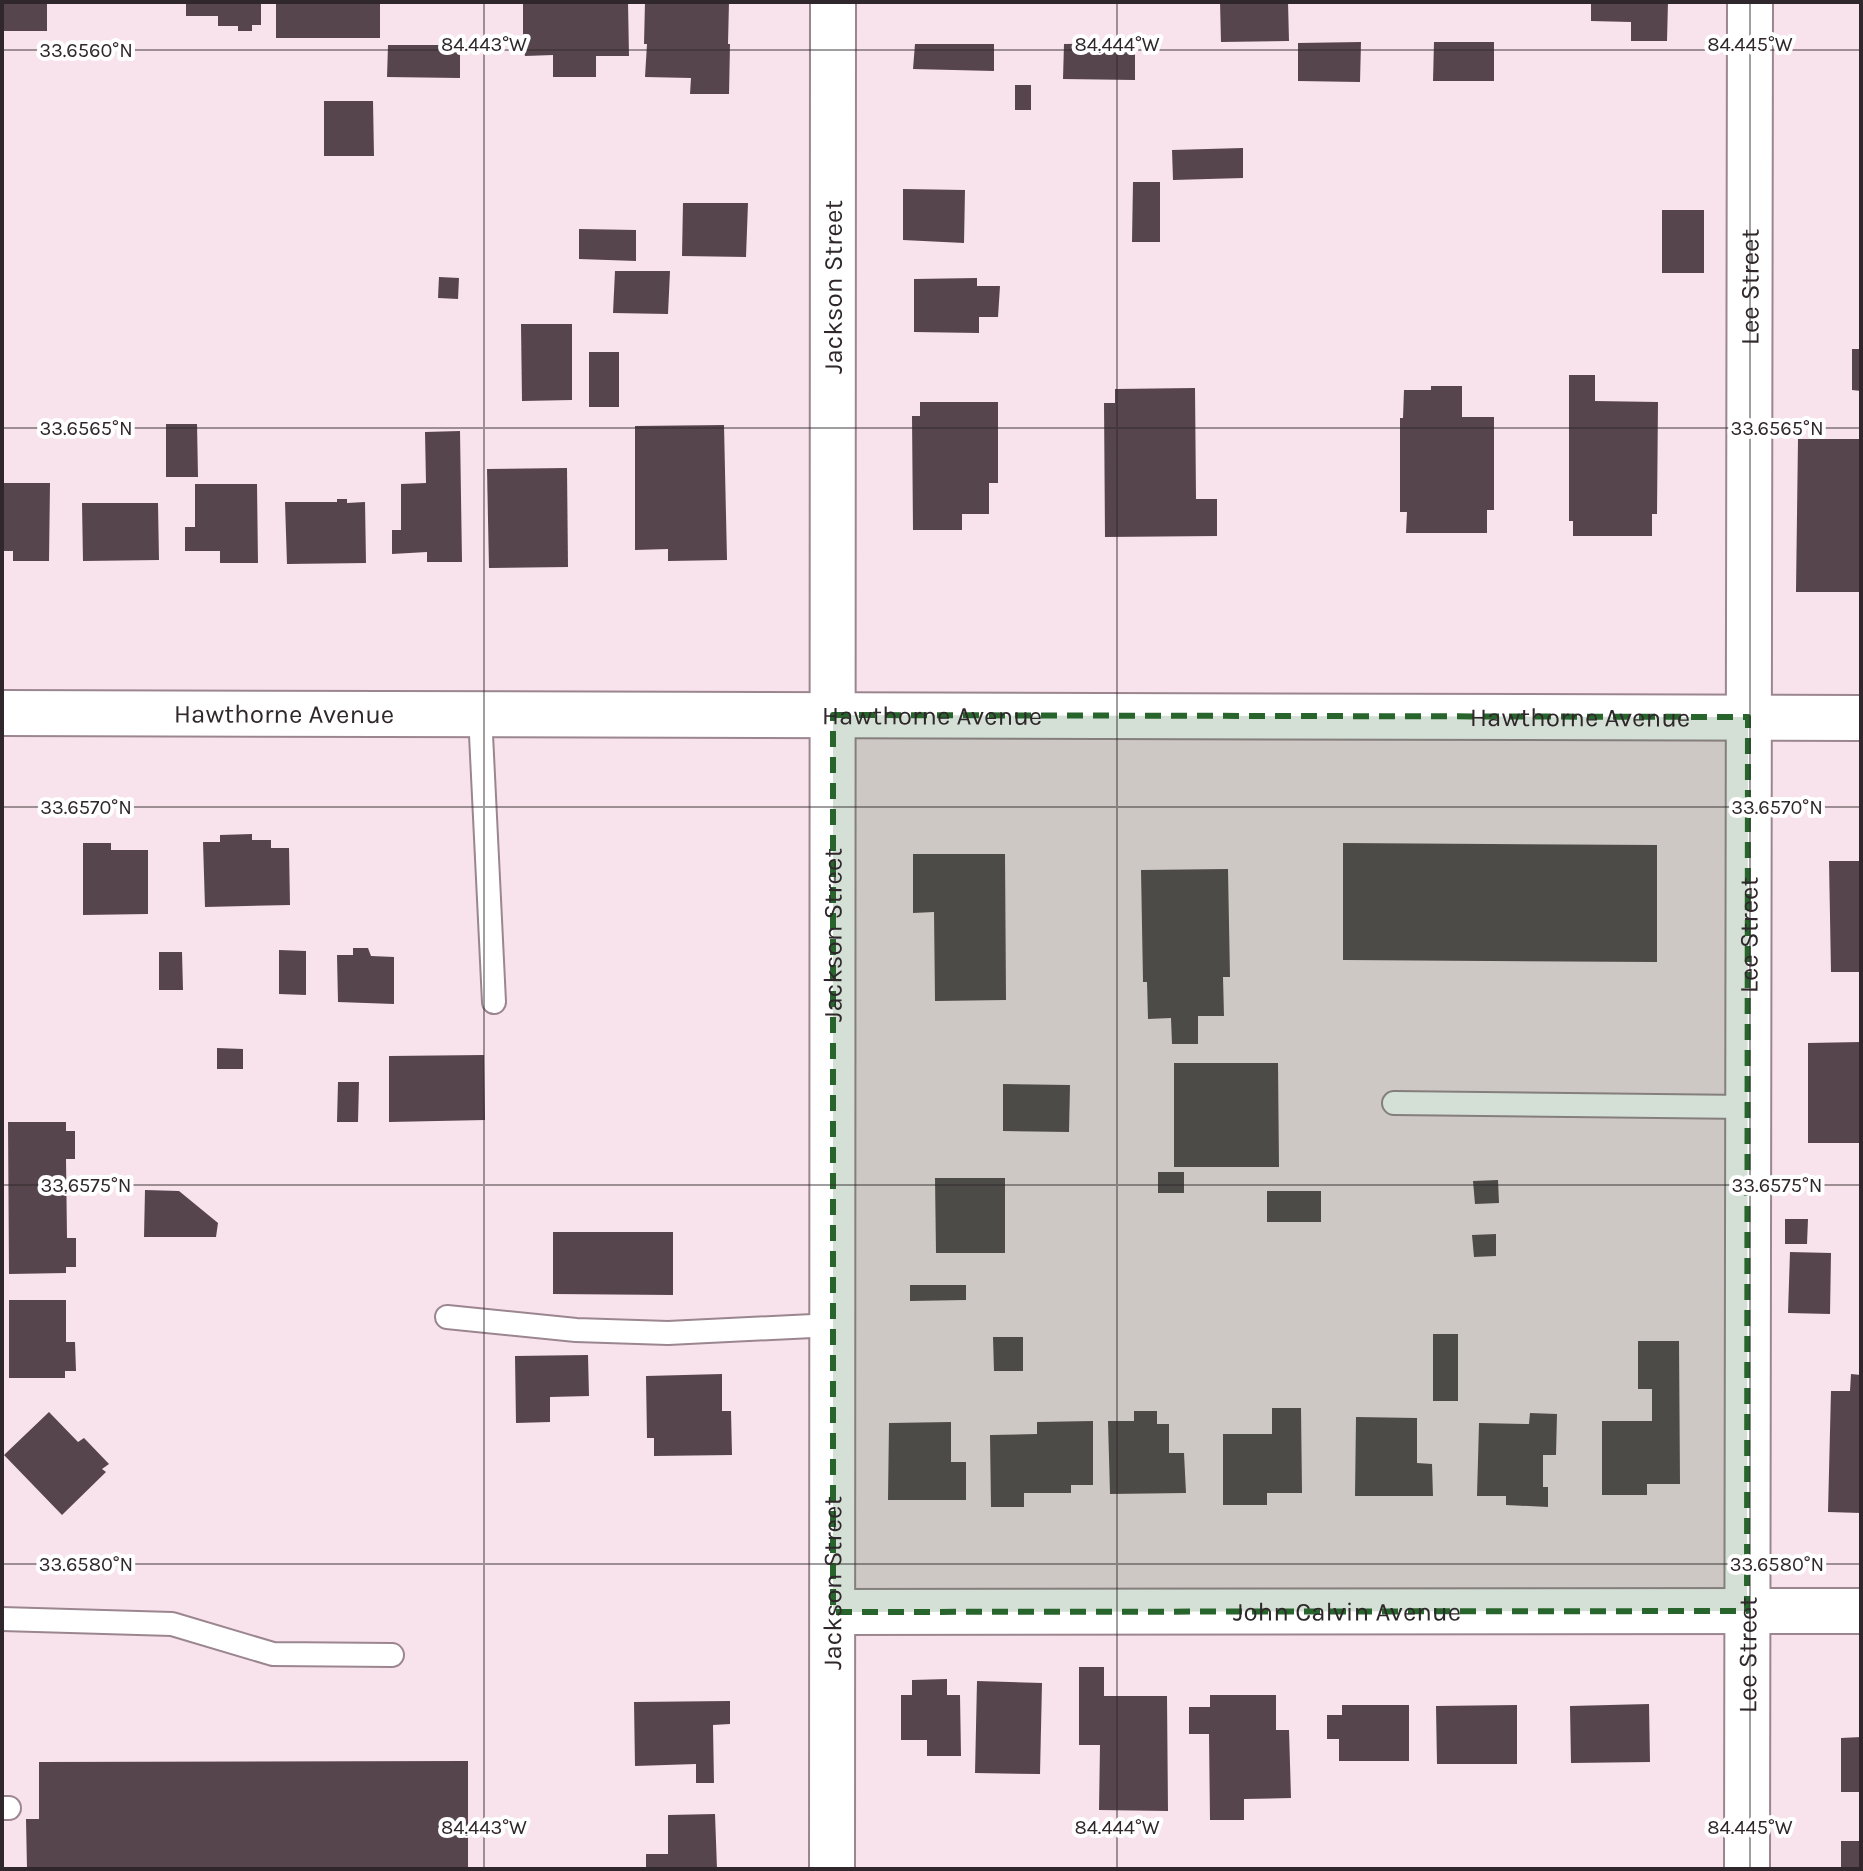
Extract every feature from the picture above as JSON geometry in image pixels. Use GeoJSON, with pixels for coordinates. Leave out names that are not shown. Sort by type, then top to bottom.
{"type":"FeatureCollection","features":[{"type":"Feature","properties":{"kind":"street","name":"Jackson Street"},"geometry":{"type":"LineString","coordinates":[[832,1869],[833,2]]}},
{"type":"Feature","properties":{"kind":"street","name":"Lee Street"},"geometry":{"type":"LineString","coordinates":[[1747,1869],[1750,2]]}},
{"type":"Feature","properties":{"kind":"street","name":"Hawthorne Avenue"},"geometry":{"type":"LineString","coordinates":[[2,713],[1861,718]]}},
{"type":"Feature","properties":{"kind":"street","name":"John Calvin Avenue"},"geometry":{"type":"LineString","coordinates":[[833,1612],[1861,1611]]}},
{"type":"Feature","properties":{"kind":"lane"},"geometry":{"type":"LineString","coordinates":[[480,714],[494,1002]]}},
{"type":"Feature","properties":{"kind":"lane"},"geometry":{"type":"LineString","coordinates":[[1394,1103],[1747,1107]]}},
{"type":"Feature","properties":{"kind":"lane"},"geometry":{"type":"LineString","coordinates":[[447,1317],[576,1330],[668,1333],[833,1325]]}},
{"type":"Feature","properties":{"kind":"lane"},"geometry":{"type":"LineString","coordinates":[[2,1619],[172,1624],[273,1654],[392,1655]]}},
{"type":"Feature","properties":{"kind":"highlighted area"},"geometry":{"type":"Polygon","coordinates":[[[833,715],[1748,717],[1747,1611],[833,1612],[833,715]]]}},
{"type":"Feature","properties":{"kind":"building"},"geometry":{"type":"Polygon","coordinates":[[[2,2],[47,2],[47,31],[2,31],[2,2]]]}},
{"type":"Feature","properties":{"kind":"building"},"geometry":{"type":"Polygon","coordinates":[[[186,2],[261,2],[261,25],[252,25],[252,31],[238,31],[238,26],[218,26],[218,16],[186,16],[186,2]]]}},
{"type":"Feature","properties":{"kind":"building"},"geometry":{"type":"Polygon","coordinates":[[[276,2],[380,2],[380,38],[276,38],[276,2]]]}},
{"type":"Feature","properties":{"kind":"building"},"geometry":{"type":"Polygon","coordinates":[[[523,2],[628,2],[629,56],[596,56],[596,77],[553,77],[553,55],[525,56],[523,2]]]}},
{"type":"Feature","properties":{"kind":"building"},"geometry":{"type":"Polygon","coordinates":[[[645,2],[729,2],[729,94],[690,94],[691,78],[645,77],[645,2]]]}},
{"type":"Feature","properties":{"kind":"building"},"geometry":{"type":"Polygon","coordinates":[[[1220,2],[1288,2],[1289,41],[1221,42],[1220,2]]]}},
{"type":"Feature","properties":{"kind":"building"},"geometry":{"type":"Polygon","coordinates":[[[1591,2],[1668,2],[1667,41],[1631,41],[1631,22],[1591,21],[1591,2]]]}},
{"type":"Feature","properties":{"kind":"building"},"geometry":{"type":"Polygon","coordinates":[[[1361,42],[1360,82],[1298,81],[1298,43],[1361,42]]]}},
{"type":"Feature","properties":{"kind":"building"},"geometry":{"type":"Polygon","coordinates":[[[1434,42],[1494,42],[1494,81],[1433,81],[1434,42]]]}},
{"type":"Feature","properties":{"kind":"building"},"geometry":{"type":"Polygon","coordinates":[[[1135,43],[1135,80],[1063,79],[1064,44],[1135,43]]]}},
{"type":"Feature","properties":{"kind":"building"},"geometry":{"type":"Polygon","coordinates":[[[915,44],[994,44],[994,71],[913,69],[915,44]]]}},
{"type":"Feature","properties":{"kind":"building"},"geometry":{"type":"Polygon","coordinates":[[[388,45],[460,45],[460,78],[387,77],[388,45]]]}},
{"type":"Feature","properties":{"kind":"building"},"geometry":{"type":"Polygon","coordinates":[[[1015,85],[1031,85],[1031,110],[1015,110],[1015,85]]]}},
{"type":"Feature","properties":{"kind":"building"},"geometry":{"type":"Polygon","coordinates":[[[324,101],[373,101],[374,156],[324,156],[324,101]]]}},
{"type":"Feature","properties":{"kind":"building"},"geometry":{"type":"Polygon","coordinates":[[[1243,148],[1243,178],[1173,180],[1172,150],[1243,148]]]}},
{"type":"Feature","properties":{"kind":"building"},"geometry":{"type":"Polygon","coordinates":[[[1133,182],[1160,182],[1160,242],[1132,242],[1133,182]]]}},
{"type":"Feature","properties":{"kind":"building"},"geometry":{"type":"Polygon","coordinates":[[[903,189],[965,190],[964,243],[903,240],[903,189]]]}},
{"type":"Feature","properties":{"kind":"building"},"geometry":{"type":"Polygon","coordinates":[[[683,203],[748,203],[746,257],[682,256],[683,203]]]}},
{"type":"Feature","properties":{"kind":"building"},"geometry":{"type":"Polygon","coordinates":[[[1662,210],[1704,210],[1704,273],[1662,273],[1662,210]]]}},
{"type":"Feature","properties":{"kind":"building"},"geometry":{"type":"Polygon","coordinates":[[[579,229],[636,230],[636,261],[579,259],[579,229]]]}},
{"type":"Feature","properties":{"kind":"building"},"geometry":{"type":"Polygon","coordinates":[[[615,271],[670,271],[668,314],[613,313],[615,271]]]}},
{"type":"Feature","properties":{"kind":"building"},"geometry":{"type":"Polygon","coordinates":[[[439,277],[459,278],[458,299],[438,298],[439,277]]]}},
{"type":"Feature","properties":{"kind":"building"},"geometry":{"type":"Polygon","coordinates":[[[977,278],[977,286],[1000,286],[998,317],[979,317],[979,333],[914,332],[914,279],[977,278]]]}},
{"type":"Feature","properties":{"kind":"building"},"geometry":{"type":"Polygon","coordinates":[[[521,324],[572,324],[572,400],[522,401],[521,324]]]}},
{"type":"Feature","properties":{"kind":"building"},"geometry":{"type":"Polygon","coordinates":[[[1852,349],[1861,349],[1861,391],[1852,390],[1852,349]]]}},
{"type":"Feature","properties":{"kind":"building"},"geometry":{"type":"Polygon","coordinates":[[[589,352],[619,352],[619,407],[589,407],[589,352]]]}},
{"type":"Feature","properties":{"kind":"building"},"geometry":{"type":"Polygon","coordinates":[[[1569,375],[1595,375],[1595,401],[1658,402],[1657,514],[1652,514],[1652,536],[1573,536],[1573,521],[1569,521],[1569,375]]]}},
{"type":"Feature","properties":{"kind":"building"},"geometry":{"type":"Polygon","coordinates":[[[1431,386],[1462,386],[1462,417],[1494,417],[1494,510],[1487,510],[1487,533],[1406,533],[1407,512],[1400,512],[1400,418],[1403,418],[1404,390],[1431,390],[1431,386]]]}},
{"type":"Feature","properties":{"kind":"building"},"geometry":{"type":"Polygon","coordinates":[[[1195,388],[1196,499],[1217,499],[1217,536],[1105,537],[1104,403],[1115,403],[1115,389],[1195,388]]]}},
{"type":"Feature","properties":{"kind":"building"},"geometry":{"type":"Polygon","coordinates":[[[920,402],[998,402],[998,483],[989,483],[989,514],[962,514],[962,530],[913,530],[912,416],[920,416],[920,402]]]}},
{"type":"Feature","properties":{"kind":"building"},"geometry":{"type":"Polygon","coordinates":[[[166,424],[197,424],[198,477],[166,477],[166,424]]]}},
{"type":"Feature","properties":{"kind":"building"},"geometry":{"type":"Polygon","coordinates":[[[724,425],[727,560],[668,561],[668,549],[635,550],[635,426],[724,425]]]}},
{"type":"Feature","properties":{"kind":"building"},"geometry":{"type":"Polygon","coordinates":[[[460,431],[462,562],[427,562],[427,552],[392,554],[392,530],[401,530],[401,484],[426,483],[425,432],[460,431]]]}},
{"type":"Feature","properties":{"kind":"building"},"geometry":{"type":"Polygon","coordinates":[[[1798,439],[1861,439],[1861,592],[1796,592],[1798,439]]]}},
{"type":"Feature","properties":{"kind":"building"},"geometry":{"type":"Polygon","coordinates":[[[567,468],[568,567],[489,568],[487,469],[567,468]]]}},
{"type":"Feature","properties":{"kind":"building"},"geometry":{"type":"Polygon","coordinates":[[[2,483],[50,483],[49,561],[13,561],[13,551],[2,551],[2,483]]]}},
{"type":"Feature","properties":{"kind":"building"},"geometry":{"type":"Polygon","coordinates":[[[195,484],[257,484],[258,563],[220,563],[220,551],[185,551],[185,527],[195,527],[195,484]]]}},
{"type":"Feature","properties":{"kind":"building"},"geometry":{"type":"Polygon","coordinates":[[[337,499],[347,499],[347,503],[365,502],[366,563],[287,564],[285,502],[337,502],[337,499]]]}},
{"type":"Feature","properties":{"kind":"building"},"geometry":{"type":"Polygon","coordinates":[[[82,503],[158,503],[159,560],[83,561],[82,503]]]}},
{"type":"Feature","properties":{"kind":"building"},"geometry":{"type":"Polygon","coordinates":[[[252,834],[252,840],[271,840],[271,848],[289,848],[290,905],[205,907],[203,842],[220,842],[220,835],[252,834]]]}},
{"type":"Feature","properties":{"kind":"building"},"geometry":{"type":"Polygon","coordinates":[[[83,843],[111,843],[111,850],[148,850],[148,914],[83,915],[83,843]]]}},
{"type":"Feature","properties":{"kind":"building"},"geometry":{"type":"Polygon","coordinates":[[[1343,843],[1657,845],[1657,962],[1343,960],[1343,843]]]}},
{"type":"Feature","properties":{"kind":"building"},"geometry":{"type":"Polygon","coordinates":[[[913,854],[1005,854],[1006,1000],[935,1001],[934,912],[913,913],[913,854]]]}},
{"type":"Feature","properties":{"kind":"building"},"geometry":{"type":"Polygon","coordinates":[[[1829,861],[1861,861],[1861,972],[1831,972],[1829,861]]]}},
{"type":"Feature","properties":{"kind":"building"},"geometry":{"type":"Polygon","coordinates":[[[1228,869],[1230,977],[1223,977],[1224,1016],[1198,1016],[1198,1044],[1172,1044],[1171,1018],[1148,1019],[1147,982],[1143,982],[1141,870],[1228,869]]]}},
{"type":"Feature","properties":{"kind":"building"},"geometry":{"type":"Polygon","coordinates":[[[353,948],[368,948],[371,956],[394,957],[394,1004],[338,1002],[337,955],[353,955],[353,948]]]}},
{"type":"Feature","properties":{"kind":"building"},"geometry":{"type":"Polygon","coordinates":[[[279,950],[306,951],[306,995],[279,994],[279,950]]]}},
{"type":"Feature","properties":{"kind":"building"},"geometry":{"type":"Polygon","coordinates":[[[159,952],[182,952],[183,990],[159,990],[159,952]]]}},
{"type":"Feature","properties":{"kind":"building"},"geometry":{"type":"Polygon","coordinates":[[[1861,1042],[1861,1143],[1808,1143],[1808,1043],[1861,1042]]]}},
{"type":"Feature","properties":{"kind":"building"},"geometry":{"type":"Polygon","coordinates":[[[217,1048],[243,1049],[243,1069],[217,1069],[217,1048]]]}},
{"type":"Feature","properties":{"kind":"building"},"geometry":{"type":"Polygon","coordinates":[[[484,1055],[485,1120],[389,1122],[389,1056],[484,1055]]]}},
{"type":"Feature","properties":{"kind":"building"},"geometry":{"type":"Polygon","coordinates":[[[1174,1063],[1278,1063],[1279,1167],[1174,1167],[1174,1063]]]}},
{"type":"Feature","properties":{"kind":"building"},"geometry":{"type":"Polygon","coordinates":[[[338,1082],[359,1082],[358,1122],[337,1122],[338,1082]]]}},
{"type":"Feature","properties":{"kind":"building"},"geometry":{"type":"Polygon","coordinates":[[[1003,1084],[1070,1085],[1069,1132],[1003,1131],[1003,1084]]]}},
{"type":"Feature","properties":{"kind":"building"},"geometry":{"type":"Polygon","coordinates":[[[8,1122],[66,1122],[66,1131],[75,1131],[75,1159],[66,1159],[67,1238],[76,1238],[76,1267],[66,1267],[66,1273],[9,1274],[8,1122]]]}},
{"type":"Feature","properties":{"kind":"building"},"geometry":{"type":"Polygon","coordinates":[[[1158,1172],[1184,1172],[1184,1193],[1158,1193],[1158,1172]]]}},
{"type":"Feature","properties":{"kind":"building"},"geometry":{"type":"Polygon","coordinates":[[[935,1178],[1005,1178],[1005,1253],[936,1253],[935,1178]]]}},
{"type":"Feature","properties":{"kind":"building"},"geometry":{"type":"Polygon","coordinates":[[[1498,1180],[1499,1203],[1475,1204],[1473,1181],[1498,1180]]]}},
{"type":"Feature","properties":{"kind":"building"},"geometry":{"type":"Polygon","coordinates":[[[145,1190],[179,1191],[218,1223],[216,1237],[144,1237],[145,1190]]]}},
{"type":"Feature","properties":{"kind":"building"},"geometry":{"type":"Polygon","coordinates":[[[1267,1191],[1321,1191],[1321,1222],[1267,1222],[1267,1191]]]}},
{"type":"Feature","properties":{"kind":"building"},"geometry":{"type":"Polygon","coordinates":[[[1785,1219],[1808,1219],[1807,1244],[1785,1244],[1785,1219]]]}},
{"type":"Feature","properties":{"kind":"building"},"geometry":{"type":"Polygon","coordinates":[[[553,1232],[673,1232],[673,1295],[553,1294],[553,1232]]]}},
{"type":"Feature","properties":{"kind":"building"},"geometry":{"type":"Polygon","coordinates":[[[1496,1234],[1496,1256],[1474,1257],[1472,1235],[1496,1234]]]}},
{"type":"Feature","properties":{"kind":"building"},"geometry":{"type":"Polygon","coordinates":[[[1790,1252],[1831,1253],[1830,1314],[1788,1313],[1790,1252]]]}},
{"type":"Feature","properties":{"kind":"building"},"geometry":{"type":"Polygon","coordinates":[[[910,1285],[966,1285],[966,1300],[910,1301],[910,1285]]]}},
{"type":"Feature","properties":{"kind":"building"},"geometry":{"type":"Polygon","coordinates":[[[9,1300],[66,1300],[66,1342],[75,1342],[76,1371],[65,1371],[65,1378],[9,1378],[9,1300]]]}},
{"type":"Feature","properties":{"kind":"building"},"geometry":{"type":"Polygon","coordinates":[[[1433,1334],[1458,1334],[1458,1401],[1433,1401],[1433,1334]]]}},
{"type":"Feature","properties":{"kind":"building"},"geometry":{"type":"Polygon","coordinates":[[[993,1337],[1023,1337],[1023,1371],[994,1371],[993,1337]]]}},
{"type":"Feature","properties":{"kind":"building"},"geometry":{"type":"Polygon","coordinates":[[[1638,1341],[1679,1341],[1680,1484],[1647,1484],[1647,1495],[1602,1495],[1602,1421],[1652,1421],[1652,1389],[1638,1389],[1638,1341]]]}},
{"type":"Feature","properties":{"kind":"building"},"geometry":{"type":"Polygon","coordinates":[[[588,1355],[589,1396],[550,1397],[550,1422],[516,1423],[515,1356],[588,1355]]]}},
{"type":"Feature","properties":{"kind":"building"},"geometry":{"type":"Polygon","coordinates":[[[722,1374],[722,1411],[731,1411],[732,1455],[654,1456],[654,1438],[647,1438],[646,1376],[722,1374]]]}},
{"type":"Feature","properties":{"kind":"building"},"geometry":{"type":"Polygon","coordinates":[[[1851,1374],[1861,1375],[1861,1513],[1828,1512],[1831,1391],[1850,1391],[1851,1374]]]}},
{"type":"Feature","properties":{"kind":"building"},"geometry":{"type":"Polygon","coordinates":[[[1272,1408],[1301,1408],[1302,1493],[1267,1493],[1267,1505],[1223,1505],[1223,1434],[1272,1434],[1272,1408]]]}},
{"type":"Feature","properties":{"kind":"building"},"geometry":{"type":"Polygon","coordinates":[[[1134,1411],[1157,1411],[1157,1424],[1169,1424],[1169,1453],[1184,1453],[1186,1493],[1110,1494],[1108,1421],[1134,1421],[1134,1411]]]}},
{"type":"Feature","properties":{"kind":"building"},"geometry":{"type":"Polygon","coordinates":[[[49,1412],[78,1442],[84,1438],[109,1464],[102,1469],[106,1472],[62,1515],[4,1455],[49,1412]]]}},
{"type":"Feature","properties":{"kind":"building"},"geometry":{"type":"Polygon","coordinates":[[[1530,1413],[1557,1414],[1556,1455],[1543,1455],[1543,1487],[1548,1487],[1548,1507],[1506,1505],[1506,1496],[1477,1496],[1479,1423],[1529,1424],[1530,1413]]]}},
{"type":"Feature","properties":{"kind":"building"},"geometry":{"type":"Polygon","coordinates":[[[1356,1417],[1417,1418],[1417,1463],[1432,1464],[1433,1496],[1355,1496],[1356,1417]]]}},
{"type":"Feature","properties":{"kind":"building"},"geometry":{"type":"Polygon","coordinates":[[[1093,1421],[1093,1485],[1071,1485],[1071,1493],[1024,1493],[1024,1507],[991,1507],[990,1435],[1037,1434],[1037,1422],[1093,1421]]]}},
{"type":"Feature","properties":{"kind":"building"},"geometry":{"type":"Polygon","coordinates":[[[951,1422],[951,1462],[966,1462],[966,1500],[888,1500],[889,1423],[951,1422]]]}},
{"type":"Feature","properties":{"kind":"building"},"geometry":{"type":"Polygon","coordinates":[[[1079,1667],[1104,1667],[1104,1696],[1167,1696],[1168,1811],[1099,1810],[1100,1745],[1079,1745],[1079,1667]]]}},
{"type":"Feature","properties":{"kind":"building"},"geometry":{"type":"Polygon","coordinates":[[[947,1679],[947,1695],[960,1695],[961,1756],[927,1756],[927,1740],[901,1740],[901,1695],[912,1695],[912,1680],[947,1679]]]}},
{"type":"Feature","properties":{"kind":"building"},"geometry":{"type":"Polygon","coordinates":[[[977,1681],[1042,1683],[1040,1774],[975,1773],[977,1681]]]}},
{"type":"Feature","properties":{"kind":"building"},"geometry":{"type":"Polygon","coordinates":[[[1210,1695],[1276,1695],[1276,1730],[1289,1730],[1291,1798],[1244,1799],[1244,1820],[1210,1820],[1209,1734],[1189,1734],[1189,1707],[1210,1707],[1210,1695]]]}},
{"type":"Feature","properties":{"kind":"building"},"geometry":{"type":"Polygon","coordinates":[[[730,1701],[730,1724],[713,1725],[714,1783],[696,1783],[696,1764],[635,1766],[634,1702],[730,1701]]]}},
{"type":"Feature","properties":{"kind":"building"},"geometry":{"type":"Polygon","coordinates":[[[1649,1704],[1650,1762],[1571,1763],[1570,1706],[1649,1704]]]}},
{"type":"Feature","properties":{"kind":"building"},"geometry":{"type":"Polygon","coordinates":[[[1342,1705],[1409,1705],[1409,1761],[1339,1761],[1339,1739],[1327,1739],[1327,1715],[1342,1715],[1342,1705]]]}},
{"type":"Feature","properties":{"kind":"building"},"geometry":{"type":"Polygon","coordinates":[[[1517,1705],[1517,1764],[1437,1764],[1436,1706],[1517,1705]]]}},
{"type":"Feature","properties":{"kind":"building"},"geometry":{"type":"Polygon","coordinates":[[[1861,1737],[1861,1792],[1841,1792],[1841,1738],[1861,1737]]]}},
{"type":"Feature","properties":{"kind":"building"},"geometry":{"type":"Polygon","coordinates":[[[468,1761],[468,1869],[27,1869],[26,1819],[39,1819],[39,1762],[468,1761]]]}},
{"type":"Feature","properties":{"kind":"building"},"geometry":{"type":"Polygon","coordinates":[[[715,1814],[717,1869],[646,1869],[646,1854],[668,1854],[668,1815],[715,1814]]]}},
{"type":"Feature","properties":{"kind":"building"},"geometry":{"type":"Polygon","coordinates":[[[1841,1841],[1861,1841],[1861,1869],[1841,1869],[1841,1841]]]}}]}
